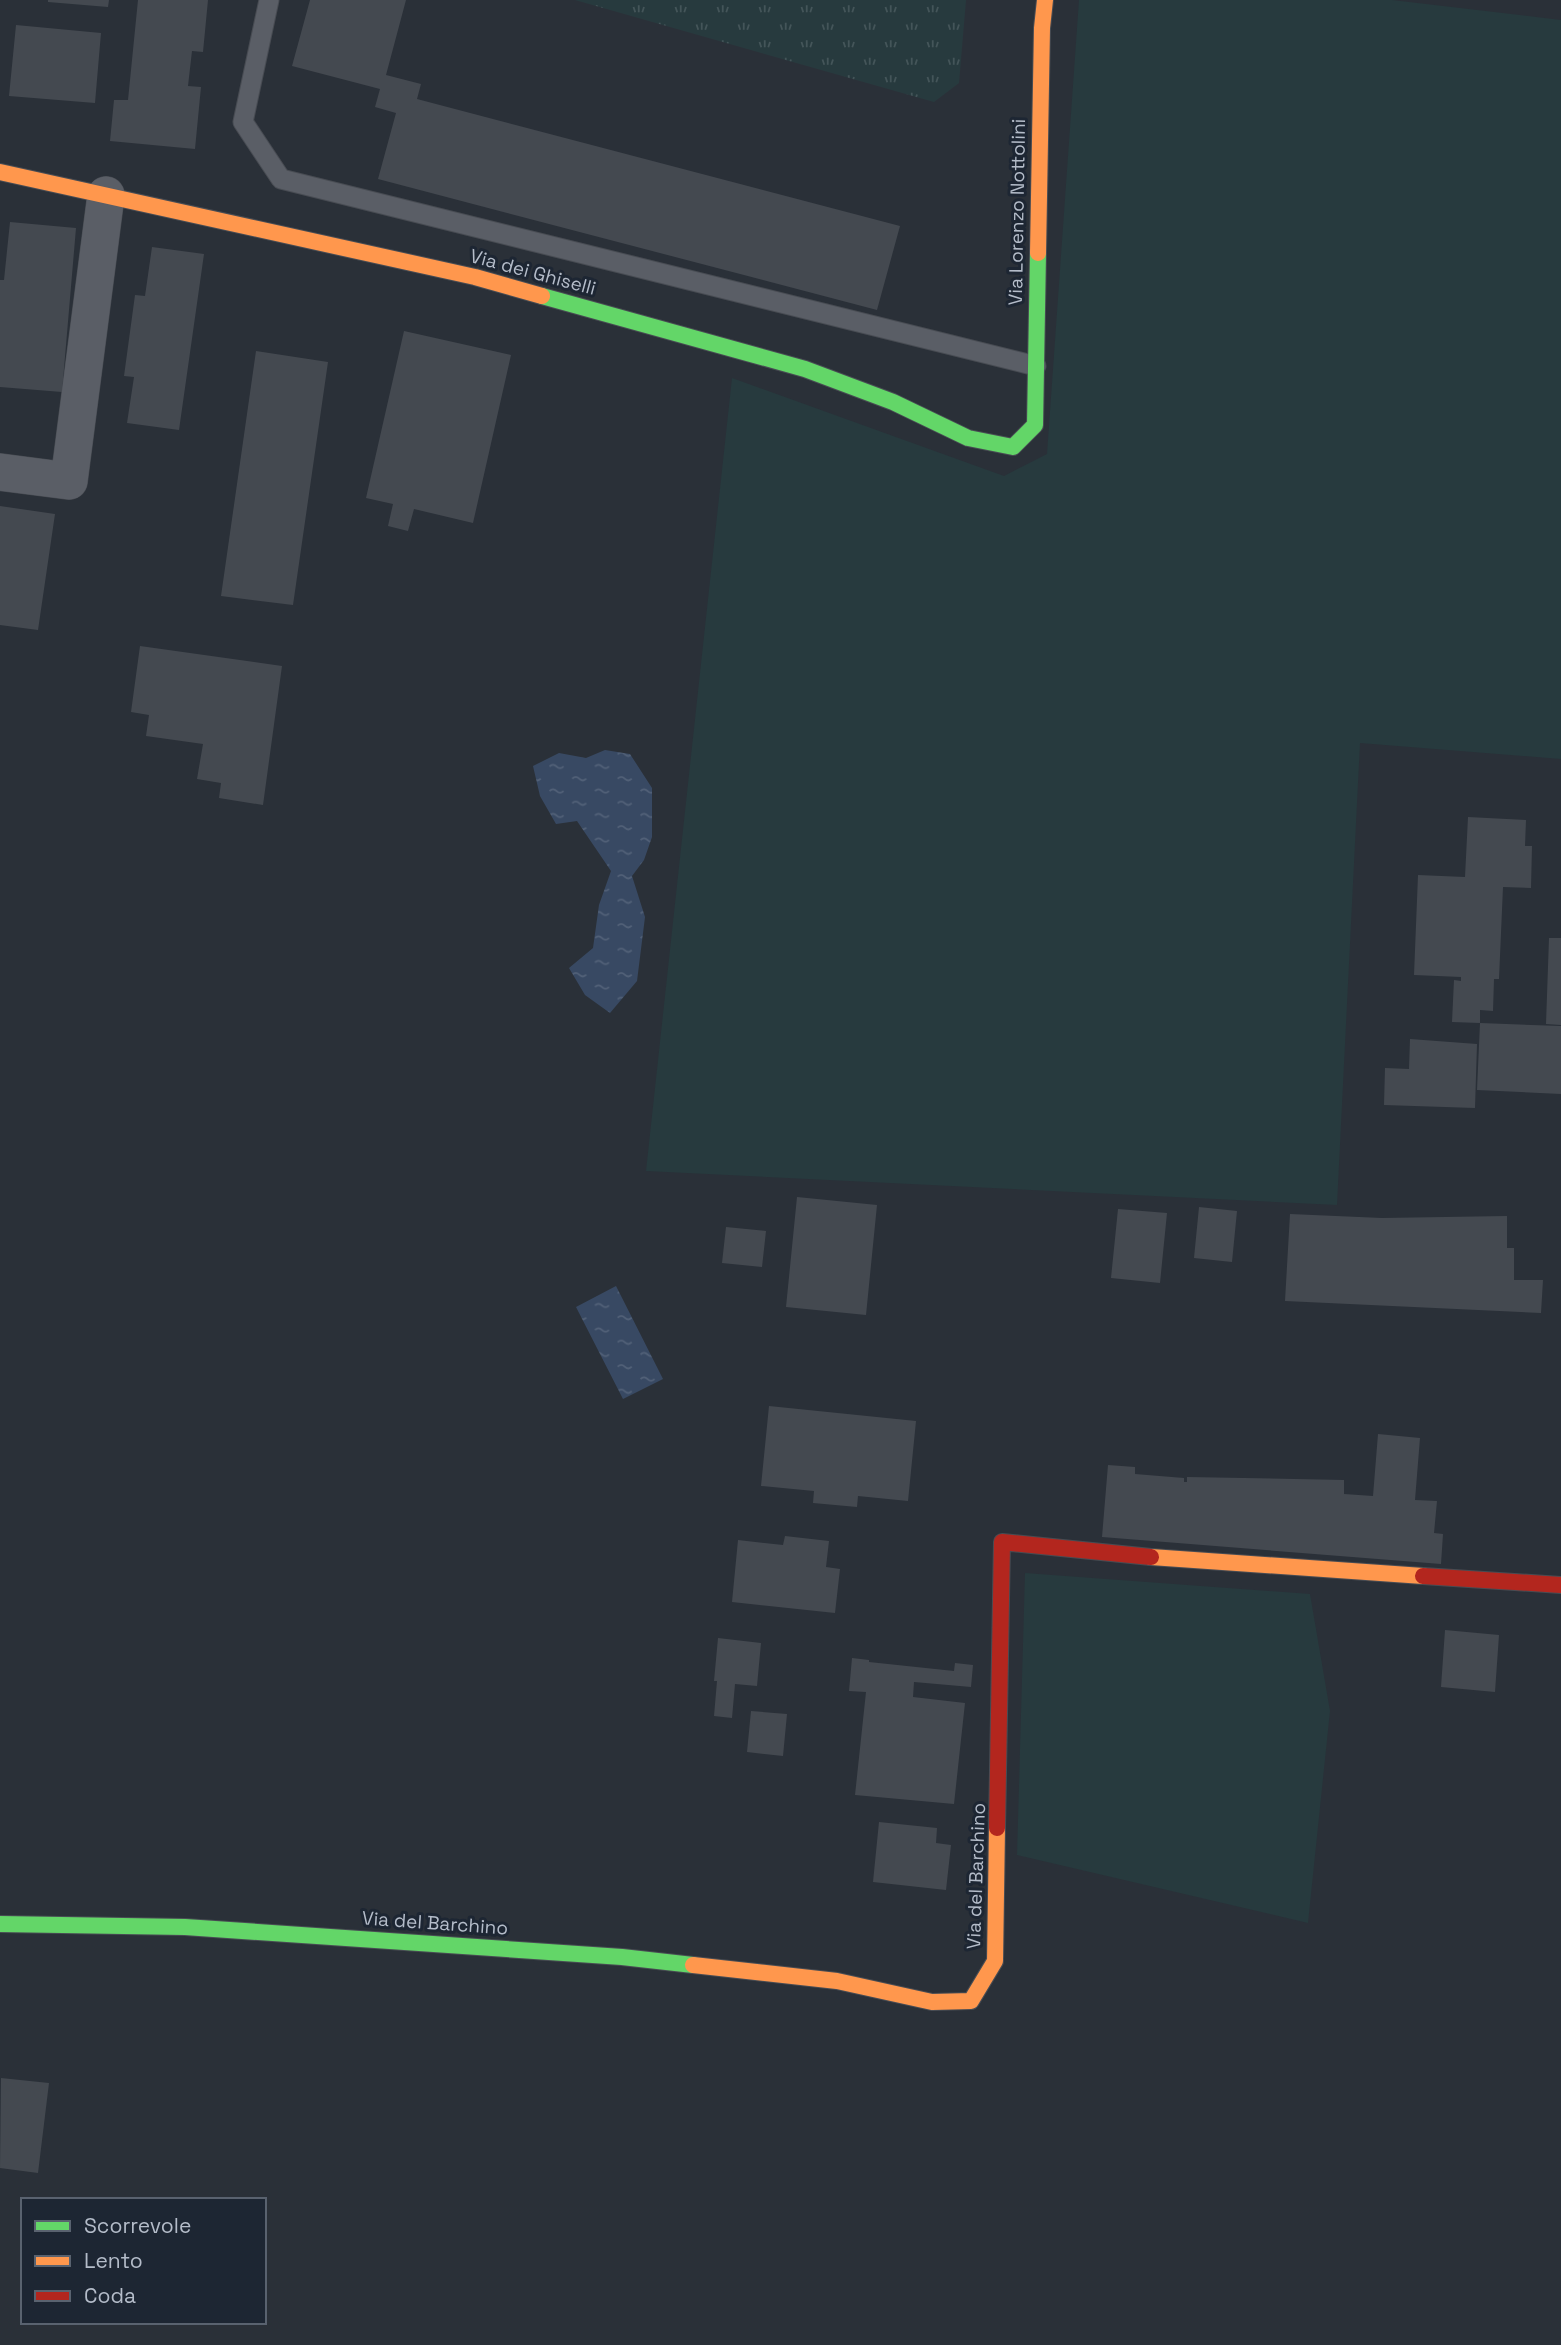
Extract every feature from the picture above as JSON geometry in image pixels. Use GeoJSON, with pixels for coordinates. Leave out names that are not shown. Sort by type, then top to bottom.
{"type":"FeatureCollection","features":[{"type":"Feature","properties":{"kind":"street","name":"Via Lorenzo Nottolini"},"geometry":{"type":"LineString","coordinates":[[1035,425],[1041,41],[1045,0]]}},
{"type":"Feature","properties":{"kind":"street","name":"Via dei Ghiselli"},"geometry":{"type":"LineString","coordinates":[[0,172],[475,277],[805,369],[893,402],[968,439],[1013,447],[1035,425]]}},
{"type":"Feature","properties":{"kind":"street"},"geometry":{"type":"LineString","coordinates":[[0,472],[69,481],[106,195]]}},
{"type":"Feature","properties":{"kind":"street","name":"Via del Barchino"},"geometry":{"type":"LineString","coordinates":[[0,1924],[185,1927],[622,1957],[837,1981],[932,2002],[971,2001],[995,1961],[1002,1542],[1136,1556],[1561,1585]]}},
{"type":"Feature","properties":{"kind":"lane"},"geometry":{"type":"LineString","coordinates":[[269,0],[243,121],[281,179],[1036,366]]}},
{"type":"Feature","properties":{"kind":"green space"},"geometry":{"type":"Polygon","coordinates":[[[575,0],[966,0],[959,83],[934,102],[575,0]]]}},
{"type":"Feature","properties":{"kind":"green space"},"geometry":{"type":"Polygon","coordinates":[[[1079,0],[1392,0],[1561,20],[1561,759],[1360,743],[1337,1205],[646,1171],[732,378],[1004,476],[1047,454],[1079,0]]]}},
{"type":"Feature","properties":{"kind":"green space"},"geometry":{"type":"Polygon","coordinates":[[[1025,1573],[1310,1594],[1330,1711],[1308,1923],[1017,1855],[1025,1573]]]}},
{"type":"Feature","properties":{"kind":"water"},"geometry":{"type":"Polygon","coordinates":[[[605,750],[630,754],[652,788],[652,837],[644,860],[632,876],[645,917],[637,981],[610,1013],[585,995],[569,968],[593,948],[599,905],[611,871],[577,821],[556,824],[540,796],[533,766],[559,753],[586,758],[605,750]]]}},
{"type":"Feature","properties":{"kind":"water"},"geometry":{"type":"Polygon","coordinates":[[[616,1286],[663,1379],[623,1399],[576,1307],[616,1286]]]}},
{"type":"Feature","properties":{"kind":"building"},"geometry":{"type":"Polygon","coordinates":[[[48,0],[109,0],[108,7],[48,0]]]}},
{"type":"Feature","properties":{"kind":"building"},"geometry":{"type":"Polygon","coordinates":[[[138,0],[208,0],[203,52],[192,51],[188,86],[201,87],[195,149],[110,141],[114,100],[128,100],[138,0]]]}},
{"type":"Feature","properties":{"kind":"building"},"geometry":{"type":"Polygon","coordinates":[[[310,0],[406,0],[386,75],[421,84],[417,99],[900,226],[877,310],[378,179],[396,113],[375,107],[380,89],[292,66],[310,0]]]}},
{"type":"Feature","properties":{"kind":"building"},"geometry":{"type":"Polygon","coordinates":[[[16,25],[101,33],[95,103],[9,96],[16,25]]]}},
{"type":"Feature","properties":{"kind":"building"},"geometry":{"type":"Polygon","coordinates":[[[10,222],[76,228],[62,392],[0,387],[0,280],[4,280],[10,222]]]}},
{"type":"Feature","properties":{"kind":"building"},"geometry":{"type":"Polygon","coordinates":[[[152,247],[204,254],[179,430],[127,423],[134,377],[124,376],[135,295],[145,296],[152,247]]]}},
{"type":"Feature","properties":{"kind":"building"},"geometry":{"type":"Polygon","coordinates":[[[404,331],[511,355],[473,523],[414,509],[408,531],[388,526],[393,504],[366,498],[404,331]]]}},
{"type":"Feature","properties":{"kind":"building"},"geometry":{"type":"Polygon","coordinates":[[[256,351],[328,362],[293,605],[221,596],[256,351]]]}},
{"type":"Feature","properties":{"kind":"building"},"geometry":{"type":"Polygon","coordinates":[[[0,506],[55,514],[38,630],[0,625],[0,506]]]}},
{"type":"Feature","properties":{"kind":"building"},"geometry":{"type":"Polygon","coordinates":[[[140,646],[282,666],[263,805],[219,798],[221,783],[197,779],[203,744],[146,736],[149,715],[131,712],[140,646]]]}},
{"type":"Feature","properties":{"kind":"building"},"geometry":{"type":"Polygon","coordinates":[[[1468,817],[1526,820],[1525,846],[1532,846],[1531,888],[1503,887],[1499,979],[1494,979],[1493,1011],[1480,1010],[1480,1023],[1452,1022],[1454,980],[1461,981],[1461,977],[1414,975],[1418,875],[1465,877],[1468,817]]]}},
{"type":"Feature","properties":{"kind":"building"},"geometry":{"type":"Polygon","coordinates":[[[1549,938],[1561,938],[1561,1025],[1546,1024],[1549,938]]]}},
{"type":"Feature","properties":{"kind":"building"},"geometry":{"type":"Polygon","coordinates":[[[1480,1023],[1561,1026],[1561,1094],[1477,1090],[1480,1023]]]}},
{"type":"Feature","properties":{"kind":"building"},"geometry":{"type":"Polygon","coordinates":[[[1410,1039],[1477,1044],[1475,1108],[1384,1105],[1385,1068],[1409,1069],[1410,1039]]]}},
{"type":"Feature","properties":{"kind":"building"},"geometry":{"type":"Polygon","coordinates":[[[797,1197],[877,1205],[866,1315],[786,1307],[797,1197]]]}},
{"type":"Feature","properties":{"kind":"building"},"geometry":{"type":"Polygon","coordinates":[[[1199,1207],[1237,1211],[1232,1262],[1194,1258],[1199,1207]]]}},
{"type":"Feature","properties":{"kind":"building"},"geometry":{"type":"Polygon","coordinates":[[[1118,1209],[1167,1213],[1160,1283],[1111,1278],[1118,1209]]]}},
{"type":"Feature","properties":{"kind":"building"},"geometry":{"type":"Polygon","coordinates":[[[1290,1214],[1382,1218],[1507,1216],[1507,1248],[1514,1248],[1514,1280],[1543,1280],[1541,1313],[1285,1301],[1290,1214]]]}},
{"type":"Feature","properties":{"kind":"building"},"geometry":{"type":"Polygon","coordinates":[[[726,1227],[766,1231],[762,1267],[722,1263],[726,1227]]]}},
{"type":"Feature","properties":{"kind":"building"},"geometry":{"type":"Polygon","coordinates":[[[769,1406],[916,1421],[908,1501],[858,1496],[857,1507],[813,1503],[814,1491],[761,1486],[769,1406]]]}},
{"type":"Feature","properties":{"kind":"building"},"geometry":{"type":"Polygon","coordinates":[[[1378,1434],[1420,1438],[1415,1500],[1437,1501],[1434,1533],[1443,1534],[1441,1564],[1102,1537],[1108,1465],[1135,1467],[1135,1474],[1184,1478],[1184,1482],[1187,1482],[1187,1477],[1344,1480],[1344,1494],[1373,1496],[1378,1434]]]}},
{"type":"Feature","properties":{"kind":"building"},"geometry":{"type":"Polygon","coordinates":[[[785,1536],[829,1541],[826,1567],[840,1569],[835,1613],[732,1602],[738,1540],[783,1545],[785,1536]]]}},
{"type":"Feature","properties":{"kind":"building"},"geometry":{"type":"Polygon","coordinates":[[[1445,1630],[1499,1635],[1495,1692],[1441,1687],[1445,1630]]]}},
{"type":"Feature","properties":{"kind":"building"},"geometry":{"type":"Polygon","coordinates":[[[718,1638],[761,1643],[757,1686],[735,1684],[732,1718],[714,1716],[718,1638]]]}},
{"type":"Feature","properties":{"kind":"building"},"geometry":{"type":"Polygon","coordinates":[[[852,1658],[954,1671],[955,1663],[973,1665],[971,1687],[914,1682],[913,1697],[965,1703],[954,1804],[855,1795],[866,1692],[849,1691],[852,1658]]]}},
{"type":"Feature","properties":{"kind":"building"},"geometry":{"type":"Polygon","coordinates":[[[751,1711],[787,1714],[783,1756],[747,1752],[751,1711]]]}},
{"type":"Feature","properties":{"kind":"building"},"geometry":{"type":"Polygon","coordinates":[[[879,1822],[937,1828],[936,1843],[951,1845],[946,1890],[873,1882],[879,1822]]]}},
{"type":"Feature","properties":{"kind":"building"},"geometry":{"type":"Polygon","coordinates":[[[1,2078],[49,2083],[38,2173],[0,2168],[1,2078]]]}},
{"type":"Feature","properties":{"kind":"traffic: fast"},"geometry":{"type":"LineString","coordinates":[[542,296],[805,369],[893,402],[968,438],[1013,447],[1035,425],[1038,253]]}},
{"type":"Feature","properties":{"kind":"traffic: fast"},"geometry":{"type":"LineString","coordinates":[[0,1924],[185,1927],[622,1957],[693,1965]]}},
{"type":"Feature","properties":{"kind":"traffic: slow"},"geometry":{"type":"LineString","coordinates":[[1038,253],[1042,28],[1045,0]]}},
{"type":"Feature","properties":{"kind":"traffic: slow"},"geometry":{"type":"LineString","coordinates":[[0,172],[475,277],[542,296]]}},
{"type":"Feature","properties":{"kind":"traffic: slow"},"geometry":{"type":"LineString","coordinates":[[1151,1557],[1423,1576]]}},
{"type":"Feature","properties":{"kind":"traffic: slow"},"geometry":{"type":"LineString","coordinates":[[693,1965],[837,1981],[932,2002],[971,2001],[995,1961],[997,1828]]}},
{"type":"Feature","properties":{"kind":"traffic: jam"},"geometry":{"type":"LineString","coordinates":[[997,1828],[1002,1542],[1151,1557]]}},
{"type":"Feature","properties":{"kind":"traffic: jam"},"geometry":{"type":"LineString","coordinates":[[1423,1576],[1561,1585]]}}]}
